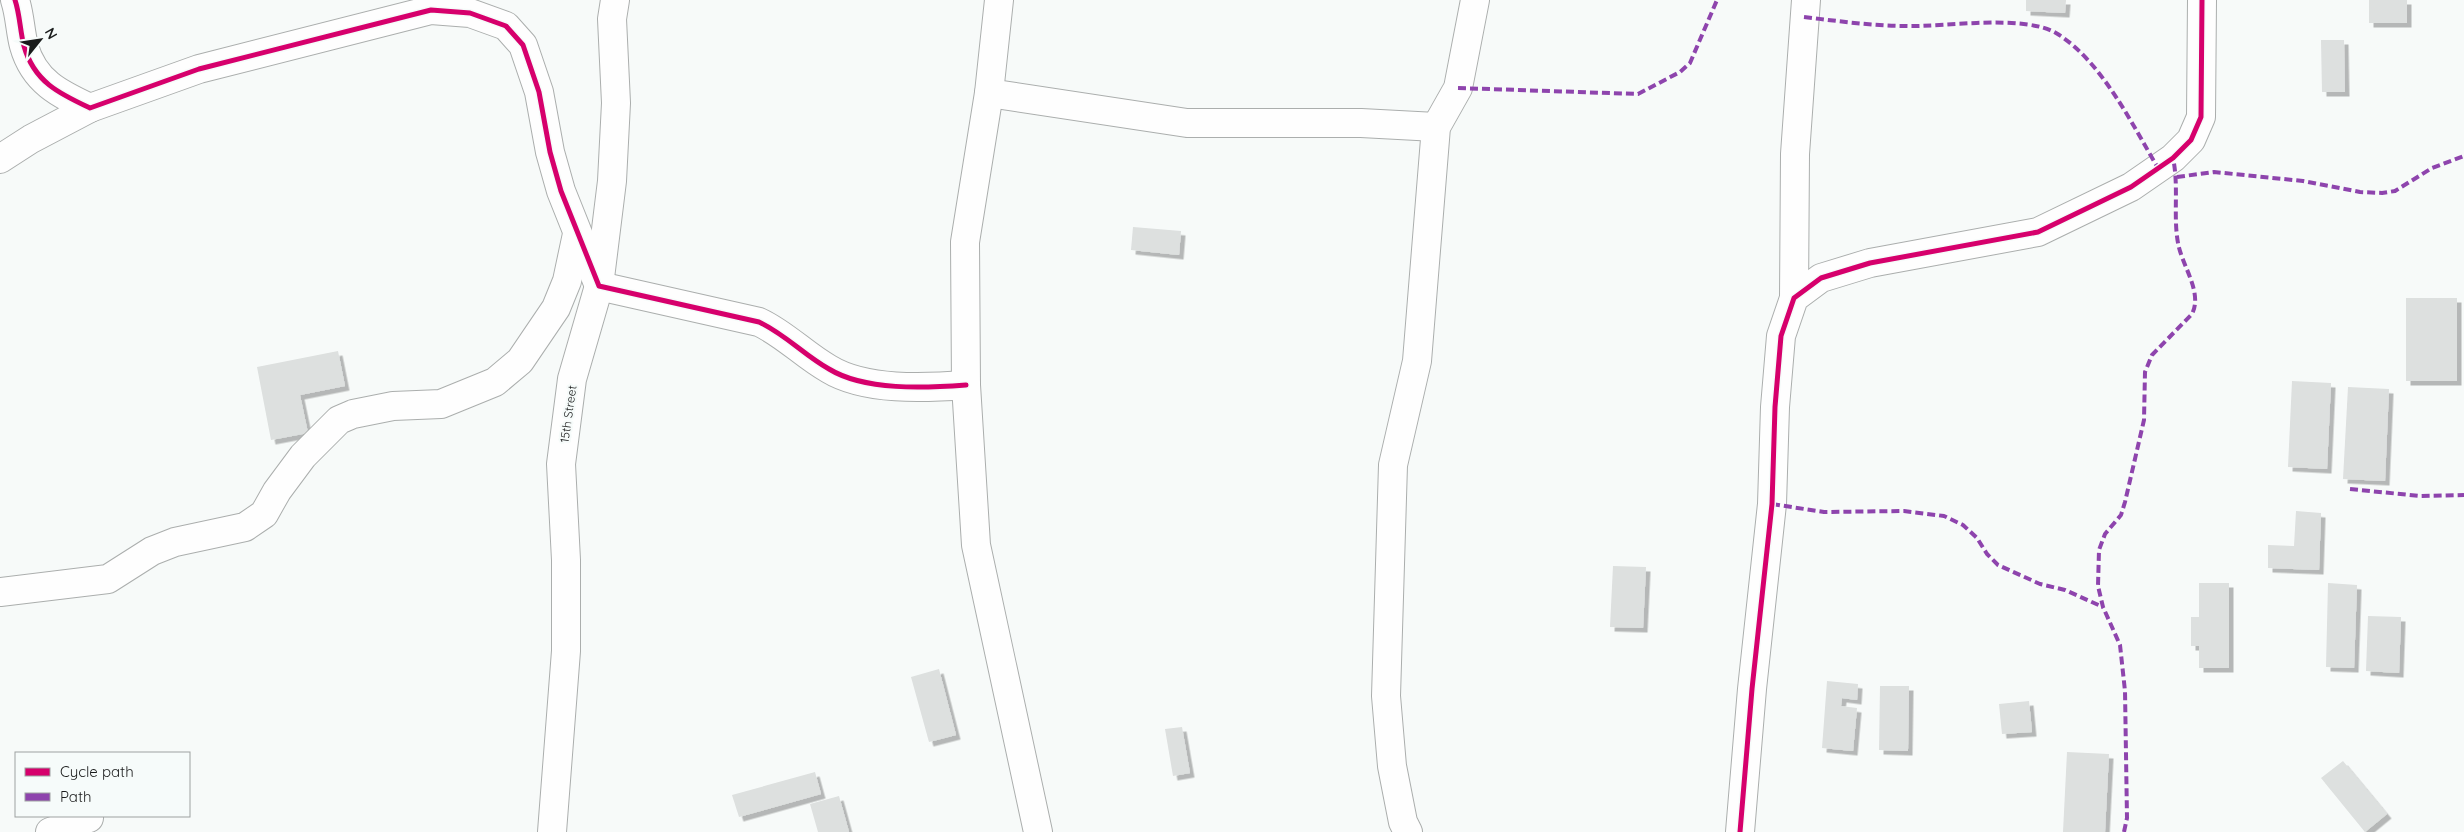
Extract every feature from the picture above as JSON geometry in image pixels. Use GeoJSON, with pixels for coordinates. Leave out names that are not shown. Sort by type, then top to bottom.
{"type":"FeatureCollection","features":[{"type":"Feature","properties":{"kind":"street"},"geometry":{"type":"LineString","coordinates":[[15,0],[25,48],[37,73],[54,91],[90,108]]}},
{"type":"Feature","properties":{"kind":"street","name":"15th Street"},"geometry":{"type":"LineString","coordinates":[[552,832],[566,650],[566,560],[561,464],[572,379],[599,286],[612,172],[616,103],[612,19],[615,0]]}},
{"type":"Feature","properties":{"kind":"street"},"geometry":{"type":"LineString","coordinates":[[999,0],[989,93],[965,242],[966,385],[976,546],[1038,832]]}},
{"type":"Feature","properties":{"kind":"street"},"geometry":{"type":"LineString","coordinates":[[1408,832],[1403,822],[1392,766],[1386,696],[1393,465],[1417,361],[1436,127],[1458,88],[1474,0]]}},
{"type":"Feature","properties":{"kind":"street"},"geometry":{"type":"LineString","coordinates":[[1740,832],[1752,689],[1772,504],[1775,407],[1781,336],[1794,298],[1795,154],[1806,0]]}},
{"type":"Feature","properties":{"kind":"street"},"geometry":{"type":"LineString","coordinates":[[1794,298],[1821,278],[1870,263],[2038,232],[2131,187],[2173,158],[2191,140],[2201,117],[2202,0]]}},
{"type":"Feature","properties":{"kind":"street"},"geometry":{"type":"LineString","coordinates":[[0,159],[31,139],[90,108],[199,69],[431,10],[470,13],[506,26],[523,46],[539,92],[550,152],[577,234],[599,286],[759,322],[779,331],[800,350],[831,371],[857,380],[914,389],[966,385]]}},
{"type":"Feature","properties":{"kind":"street"},"geometry":{"type":"LineString","coordinates":[[989,93],[1187,123],[1361,123],[1436,127]]}},
{"type":"Feature","properties":{"kind":"street"},"geometry":{"type":"LineString","coordinates":[[0,592],[108,579],[152,551],[175,542],[245,526],[264,514],[277,491],[303,456],[339,420],[353,414],[393,406],[441,404],[495,382],[520,361],[556,308],[567,281],[577,234]]}},
{"type":"Feature","properties":{"kind":"street"},"geometry":{"type":"LineString","coordinates":[[50,832],[89,818]]}},
{"type":"Feature","properties":{"kind":"building"},"geometry":{"type":"Polygon","coordinates":[[[2026,0],[2066,0],[2065,13],[2026,11],[2026,0]]]}},
{"type":"Feature","properties":{"kind":"building"},"geometry":{"type":"Polygon","coordinates":[[[2369,0],[2407,0],[2407,23],[2369,23],[2369,0]]]}},
{"type":"Feature","properties":{"kind":"building"},"geometry":{"type":"Polygon","coordinates":[[[2321,40],[2344,40],[2345,92],[2322,92],[2321,40]]]}},
{"type":"Feature","properties":{"kind":"building"},"geometry":{"type":"Polygon","coordinates":[[[1133,227],[1181,231],[1179,255],[1131,250],[1133,227]]]}},
{"type":"Feature","properties":{"kind":"building"},"geometry":{"type":"Polygon","coordinates":[[[2406,298],[2457,298],[2457,381],[2406,381],[2406,298]]]}},
{"type":"Feature","properties":{"kind":"building"},"geometry":{"type":"Polygon","coordinates":[[[338,351],[345,386],[300,395],[308,433],[271,440],[257,367],[338,351]]]}},
{"type":"Feature","properties":{"kind":"building"},"geometry":{"type":"Polygon","coordinates":[[[2292,381],[2331,383],[2327,469],[2288,467],[2292,381]]]}},
{"type":"Feature","properties":{"kind":"building"},"geometry":{"type":"Polygon","coordinates":[[[2348,387],[2389,389],[2385,481],[2343,479],[2348,387]]]}},
{"type":"Feature","properties":{"kind":"building"},"geometry":{"type":"Polygon","coordinates":[[[2296,511],[2321,513],[2319,570],[2268,568],[2268,545],[2294,546],[2296,511]]]}},
{"type":"Feature","properties":{"kind":"building"},"geometry":{"type":"Polygon","coordinates":[[[1613,566],[1646,567],[1643,628],[1610,627],[1613,566]]]}},
{"type":"Feature","properties":{"kind":"building"},"geometry":{"type":"Polygon","coordinates":[[[2199,583],[2229,583],[2229,668],[2199,668],[2199,646],[2191,646],[2191,617],[2199,617],[2199,583]]]}},
{"type":"Feature","properties":{"kind":"building"},"geometry":{"type":"Polygon","coordinates":[[[2328,583],[2357,585],[2354,668],[2326,667],[2328,583]]]}},
{"type":"Feature","properties":{"kind":"building"},"geometry":{"type":"Polygon","coordinates":[[[2368,616],[2401,617],[2399,673],[2366,671],[2368,616]]]}},
{"type":"Feature","properties":{"kind":"building"},"geometry":{"type":"Polygon","coordinates":[[[939,669],[956,735],[929,742],[911,677],[939,669]]]}},
{"type":"Feature","properties":{"kind":"building"},"geometry":{"type":"Polygon","coordinates":[[[1827,681],[1858,684],[1857,700],[1842,698],[1841,706],[1857,708],[1853,751],[1822,748],[1827,681]]]}},
{"type":"Feature","properties":{"kind":"building"},"geometry":{"type":"Polygon","coordinates":[[[1880,686],[1909,686],[1908,751],[1879,750],[1880,686]]]}},
{"type":"Feature","properties":{"kind":"building"},"geometry":{"type":"Polygon","coordinates":[[[2029,701],[2032,732],[2002,734],[1999,704],[2029,701]]]}},
{"type":"Feature","properties":{"kind":"building"},"geometry":{"type":"Polygon","coordinates":[[[1182,727],[1190,773],[1173,776],[1165,729],[1182,727]]]}},
{"type":"Feature","properties":{"kind":"building"},"geometry":{"type":"Polygon","coordinates":[[[2067,752],[2109,754],[2105,832],[2063,832],[2067,752]]]}},
{"type":"Feature","properties":{"kind":"building"},"geometry":{"type":"Polygon","coordinates":[[[2343,761],[2387,814],[2365,832],[2321,778],[2343,761]]]}},
{"type":"Feature","properties":{"kind":"building"},"geometry":{"type":"Polygon","coordinates":[[[815,772],[821,794],[739,817],[732,795],[815,772]]]}},
{"type":"Feature","properties":{"kind":"building"},"geometry":{"type":"Polygon","coordinates":[[[839,796],[849,832],[818,832],[810,804],[839,796]]]}},
{"type":"Feature","properties":{"kind":"marked path"},"geometry":{"type":"LineString","coordinates":[[1458,88],[1638,94],[1680,72],[1690,63],[1717,0]]}},
{"type":"Feature","properties":{"kind":"marked path"},"geometry":{"type":"LineString","coordinates":[[1804,17],[1893,26],[2004,23],[2042,27],[2056,33],[2072,45],[2101,76],[2126,113],[2158,168]]}},
{"type":"Feature","properties":{"kind":"marked path"},"geometry":{"type":"LineString","coordinates":[[2177,177],[2214,172],[2303,181],[2360,192],[2382,193],[2395,191],[2432,168],[2464,156]]}},
{"type":"Feature","properties":{"kind":"marked path"},"geometry":{"type":"LineString","coordinates":[[2124,832],[2127,818],[2125,691],[2120,645],[2103,607],[2098,586],[2099,550],[2105,534],[2121,515],[2125,502],[2144,420],[2145,372],[2152,355],[2192,314],[2195,306],[2191,279],[2178,243],[2176,179],[2173,158]]}},
{"type":"Feature","properties":{"kind":"marked path"},"geometry":{"type":"LineString","coordinates":[[2350,489],[2420,496],[2464,495]]}},
{"type":"Feature","properties":{"kind":"marked path"},"geometry":{"type":"LineString","coordinates":[[1772,504],[1824,512],[1904,511],[1944,516],[1963,525],[1977,538],[1987,554],[1998,565],[2040,584],[2065,590],[2103,607]]}},
{"type":"Feature","properties":{"kind":"cycle path"},"geometry":{"type":"LineString","coordinates":[[15,0],[24,46],[34,69],[41,78],[59,92],[90,108],[199,69],[431,10],[470,13],[506,26],[523,45],[539,92],[550,152],[561,191],[599,286],[759,322],[777,332],[829,369],[860,381],[877,385],[914,387],[966,385]]}},
{"type":"Feature","properties":{"kind":"cycle path"},"geometry":{"type":"LineString","coordinates":[[1740,832],[1752,689],[1772,504],[1775,407],[1781,336],[1794,298],[1821,278],[1870,263],[2038,232],[2131,187],[2173,158],[2191,140],[2201,117],[2202,0]]}}]}
